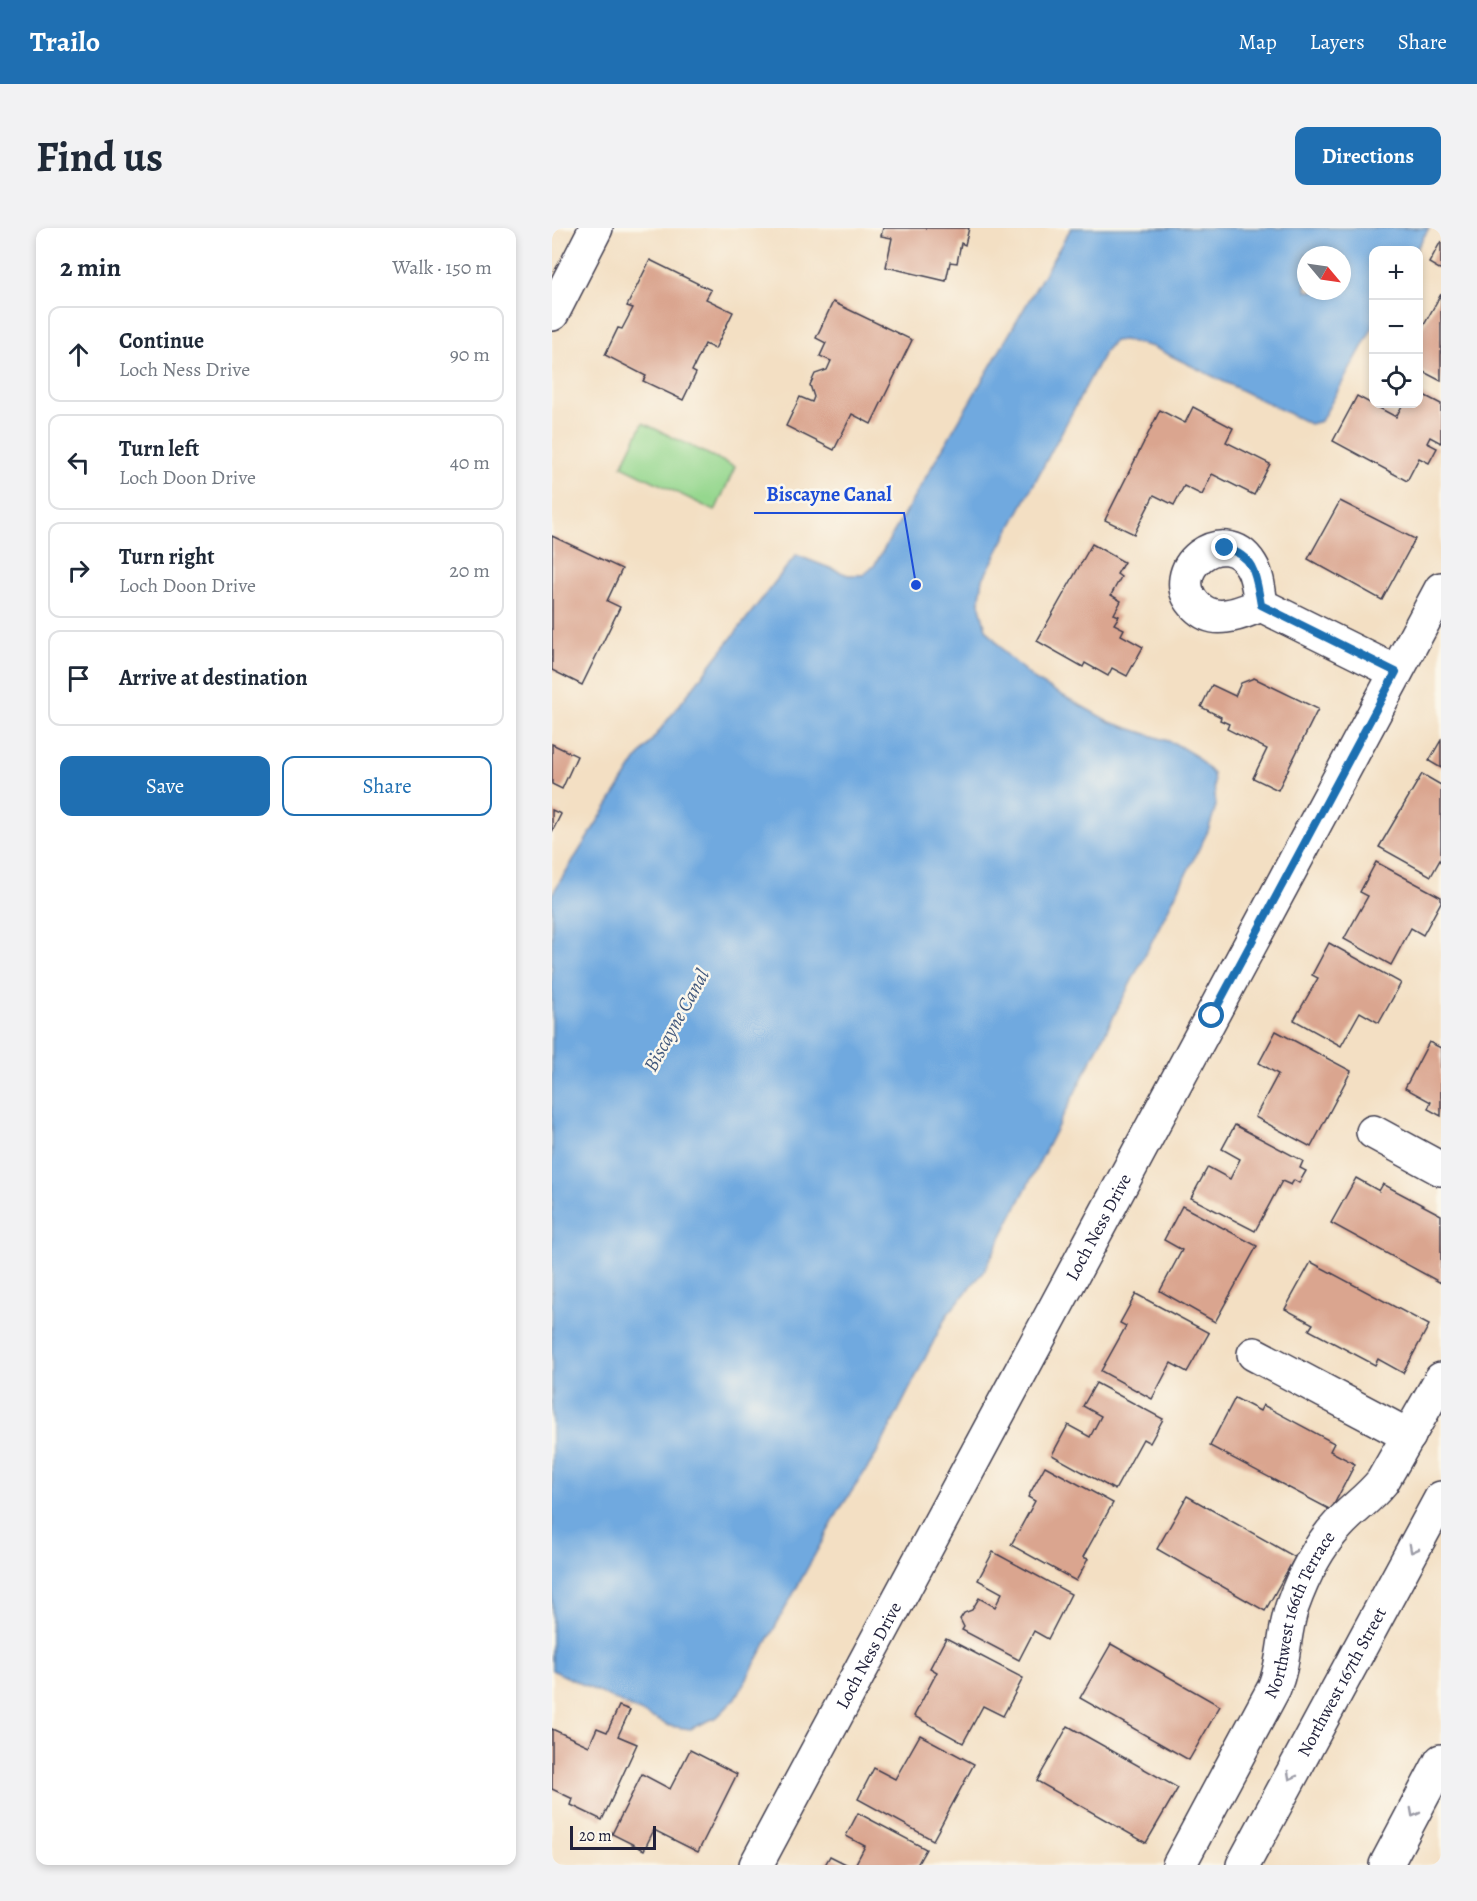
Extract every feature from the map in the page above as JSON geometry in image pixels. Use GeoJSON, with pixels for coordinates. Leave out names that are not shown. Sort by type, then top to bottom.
{"type":"FeatureCollection","features":[{"type":"Feature","properties":{"kind":"main road"},"geometry":{"type":"LineString","coordinates":[[552,314],[596,228]]}},
{"type":"Feature","properties":{"kind":"main road","name":"Loch Ness Drive"},"geometry":{"type":"LineString","coordinates":[[756,1865],[1441,589]]}},
{"type":"Feature","properties":{"kind":"main road"},"geometry":{"type":"LineString","coordinates":[[1261,605],[1396,672]]}},
{"type":"Feature","properties":{"kind":"main road"},"geometry":{"type":"LineString","coordinates":[[1373,1132],[1441,1169]]}},
{"type":"Feature","properties":{"kind":"main road"},"geometry":{"type":"LineString","coordinates":[[1254,1354],[1409,1436]]}},
{"type":"Feature","properties":{"kind":"main road","name":"Northwest 166th Terrace"},"geometry":{"type":"LineString","coordinates":[[1179,1865],[1274,1688],[1282,1662],[1292,1608],[1318,1553],[1340,1523],[1370,1497],[1382,1482],[1441,1378]]}},
{"type":"Feature","properties":{"kind":"main road","name":"Northwest 167th Street"},"geometry":{"type":"LineString","coordinates":[[1243,1865],[1441,1498]]}},
{"type":"Feature","properties":{"kind":"main road"},"geometry":{"type":"LineString","coordinates":[[1386,1865],[1441,1761]]}},
{"type":"Feature","properties":{"kind":"green space"},"geometry":{"type":"Polygon","coordinates":[[[643,423],[735,467],[715,511],[622,466],[643,423]]]}},
{"type":"Feature","properties":{"kind":"water"},"geometry":{"type":"Polygon","coordinates":[[[1071,228],[1429,228],[1418,246],[1369,246],[1369,334],[1321,421],[1310,424],[1153,347],[1124,340],[1114,341],[1105,351],[983,579],[979,603],[986,629],[1007,655],[1035,680],[1110,722],[1174,743],[1196,756],[1213,774],[1216,806],[1208,831],[984,1271],[947,1315],[876,1455],[840,1509],[736,1698],[717,1717],[690,1729],[670,1726],[552,1670],[552,894],[635,762],[796,555],[848,575],[863,575],[874,566],[1071,228]]]}},
{"type":"Feature","properties":{"kind":"building"},"geometry":{"type":"Polygon","coordinates":[[[883,228],[969,228],[965,245],[961,243],[957,263],[950,262],[946,281],[886,267],[892,238],[881,236],[883,228]]]}},
{"type":"Feature","properties":{"kind":"building"},"geometry":{"type":"Polygon","coordinates":[[[1441,241],[1441,270],[1429,263],[1441,241]]]}},
{"type":"Feature","properties":{"kind":"building"},"geometry":{"type":"Polygon","coordinates":[[[650,260],[711,290],[706,299],[733,312],[715,349],[705,344],[692,371],[696,373],[683,400],[643,381],[646,376],[605,355],[618,328],[622,329],[633,308],[627,306],[650,260]]]}},
{"type":"Feature","properties":{"kind":"building"},"geometry":{"type":"Polygon","coordinates":[[[1441,294],[1441,381],[1423,372],[1423,327],[1441,294]]]}},
{"type":"Feature","properties":{"kind":"building"},"geometry":{"type":"Polygon","coordinates":[[[833,302],[912,340],[871,424],[852,414],[834,450],[786,426],[800,397],[812,402],[814,397],[810,385],[815,374],[827,370],[831,361],[820,356],[826,343],[816,338],[833,302]]]}},
{"type":"Feature","properties":{"kind":"building"},"geometry":{"type":"Polygon","coordinates":[[[1423,395],[1441,404],[1441,443],[1430,437],[1427,443],[1437,448],[1429,463],[1419,458],[1407,481],[1333,441],[1357,396],[1369,402],[1369,408],[1379,408],[1396,417],[1401,408],[1423,408],[1423,395]]]}},
{"type":"Feature","properties":{"kind":"building"},"geometry":{"type":"Polygon","coordinates":[[[1193,407],[1233,428],[1226,442],[1270,464],[1254,495],[1212,474],[1202,495],[1184,486],[1174,505],[1154,495],[1134,534],[1105,520],[1160,410],[1185,423],[1193,407]]]}},
{"type":"Feature","properties":{"kind":"building"},"geometry":{"type":"Polygon","coordinates":[[[1340,501],[1415,539],[1382,600],[1308,559],[1340,501]]]}},
{"type":"Feature","properties":{"kind":"building"},"geometry":{"type":"Polygon","coordinates":[[[552,536],[622,569],[607,601],[620,607],[582,685],[552,670],[552,536]]]}},
{"type":"Feature","properties":{"kind":"building"},"geometry":{"type":"Polygon","coordinates":[[[1092,544],[1124,562],[1117,574],[1121,577],[1111,595],[1121,601],[1114,614],[1119,616],[1114,624],[1124,629],[1121,635],[1143,647],[1127,676],[1112,668],[1108,676],[1085,663],[1083,667],[1037,641],[1092,544]]]}},
{"type":"Feature","properties":{"kind":"building"},"geometry":{"type":"Polygon","coordinates":[[[1254,678],[1318,709],[1278,790],[1253,778],[1267,749],[1227,729],[1229,724],[1220,720],[1221,717],[1201,707],[1212,685],[1235,696],[1241,683],[1254,678]]]}},
{"type":"Feature","properties":{"kind":"building"},"geometry":{"type":"Polygon","coordinates":[[[1441,740],[1441,768],[1429,761],[1441,740]]]}},
{"type":"Feature","properties":{"kind":"building"},"geometry":{"type":"Polygon","coordinates":[[[552,744],[577,756],[562,789],[552,784],[552,744]]]}},
{"type":"Feature","properties":{"kind":"building"},"geometry":{"type":"Polygon","coordinates":[[[1422,774],[1441,785],[1441,858],[1431,876],[1379,847],[1422,774]]]}},
{"type":"Feature","properties":{"kind":"building"},"geometry":{"type":"Polygon","coordinates":[[[552,810],[561,814],[552,832],[552,810]]]}},
{"type":"Feature","properties":{"kind":"building"},"geometry":{"type":"Polygon","coordinates":[[[1376,862],[1441,897],[1441,902],[1423,935],[1411,928],[1391,965],[1344,939],[1368,896],[1360,892],[1376,862]]]}},
{"type":"Feature","properties":{"kind":"building"},"geometry":{"type":"Polygon","coordinates":[[[1329,943],[1401,983],[1379,1023],[1360,1012],[1341,1046],[1294,1020],[1318,978],[1312,975],[1329,943]]]}},
{"type":"Feature","properties":{"kind":"building"},"geometry":{"type":"Polygon","coordinates":[[[1276,1031],[1351,1071],[1311,1147],[1255,1117],[1278,1074],[1259,1063],[1276,1031]]]}},
{"type":"Feature","properties":{"kind":"building"},"geometry":{"type":"Polygon","coordinates":[[[1429,1042],[1441,1048],[1441,1116],[1428,1109],[1431,1102],[1405,1088],[1429,1042]]]}},
{"type":"Feature","properties":{"kind":"building"},"geometry":{"type":"Polygon","coordinates":[[[1235,1125],[1303,1161],[1300,1168],[1306,1171],[1299,1183],[1294,1180],[1291,1185],[1282,1181],[1255,1231],[1191,1198],[1208,1167],[1230,1179],[1240,1159],[1222,1149],[1235,1125]]]}},
{"type":"Feature","properties":{"kind":"building"},"geometry":{"type":"Polygon","coordinates":[[[1356,1178],[1379,1191],[1383,1184],[1441,1215],[1441,1283],[1331,1223],[1356,1178]]]}},
{"type":"Feature","properties":{"kind":"building"},"geometry":{"type":"Polygon","coordinates":[[[1182,1206],[1257,1246],[1215,1322],[1160,1291],[1182,1250],[1164,1240],[1182,1206]]]}},
{"type":"Feature","properties":{"kind":"building"},"geometry":{"type":"Polygon","coordinates":[[[1311,1262],[1429,1325],[1403,1373],[1378,1359],[1375,1365],[1309,1330],[1313,1324],[1285,1309],[1311,1262]]]}},
{"type":"Feature","properties":{"kind":"building"},"geometry":{"type":"Polygon","coordinates":[[[1136,1294],[1209,1333],[1187,1372],[1171,1363],[1152,1399],[1101,1371],[1126,1326],[1120,1323],[1136,1294]]]}},
{"type":"Feature","properties":{"kind":"building"},"geometry":{"type":"Polygon","coordinates":[[[1096,1383],[1163,1419],[1150,1443],[1143,1439],[1115,1490],[1052,1455],[1068,1425],[1090,1437],[1101,1416],[1083,1406],[1096,1383]]]}},
{"type":"Feature","properties":{"kind":"building"},"geometry":{"type":"Polygon","coordinates":[[[1235,1398],[1260,1411],[1263,1405],[1334,1443],[1330,1451],[1355,1464],[1331,1510],[1210,1446],[1235,1398]]]}},
{"type":"Feature","properties":{"kind":"building"},"geometry":{"type":"Polygon","coordinates":[[[1045,1466],[1113,1503],[1083,1557],[1088,1559],[1076,1581],[1011,1545],[1035,1501],[1028,1497],[1045,1466]]]}},
{"type":"Feature","properties":{"kind":"building"},"geometry":{"type":"Polygon","coordinates":[[[1187,1496],[1295,1557],[1265,1611],[1157,1549],[1187,1496]]]}},
{"type":"Feature","properties":{"kind":"building"},"geometry":{"type":"Polygon","coordinates":[[[993,1552],[1071,1594],[1048,1639],[1034,1631],[1019,1660],[962,1630],[964,1627],[960,1619],[964,1613],[972,1610],[979,1598],[995,1607],[1002,1593],[978,1580],[993,1552]]]}},
{"type":"Feature","properties":{"kind":"building"},"geometry":{"type":"Polygon","coordinates":[[[946,1638],[1023,1678],[1003,1716],[983,1706],[963,1743],[914,1716],[937,1672],[930,1668],[946,1638]]]}},
{"type":"Feature","properties":{"kind":"building"},"geometry":{"type":"Polygon","coordinates":[[[1111,1644],[1220,1706],[1189,1760],[1080,1698],[1111,1644]]]}},
{"type":"Feature","properties":{"kind":"building"},"geometry":{"type":"Polygon","coordinates":[[[619,1706],[630,1710],[618,1736],[637,1744],[602,1820],[571,1805],[573,1799],[552,1789],[552,1729],[589,1746],[597,1728],[607,1732],[619,1706]]]}},
{"type":"Feature","properties":{"kind":"building"},"geometry":{"type":"Polygon","coordinates":[[[1068,1726],[1178,1788],[1146,1843],[1037,1781],[1068,1726]]]}},
{"type":"Feature","properties":{"kind":"building"},"geometry":{"type":"Polygon","coordinates":[[[920,1735],[974,1764],[933,1840],[858,1799],[874,1768],[895,1779],[920,1735]]]}},
{"type":"Feature","properties":{"kind":"building"},"geometry":{"type":"Polygon","coordinates":[[[690,1750],[737,1774],[698,1852],[654,1830],[644,1850],[612,1834],[642,1774],[670,1789],[690,1750]]]}},
{"type":"Feature","properties":{"kind":"building"},"geometry":{"type":"Polygon","coordinates":[[[858,1813],[926,1849],[917,1865],[855,1865],[865,1846],[846,1836],[858,1813]]]}},
{"type":"Feature","properties":{"kind":"building"},"geometry":{"type":"Polygon","coordinates":[[[830,1856],[848,1865],[825,1865],[830,1856]]]}},
{"type":"Feature","properties":{"kind":"place","name":"Biscayne Canal"},"geometry":{"type":"Point","coordinates":[916,585]}},
{"type":"Feature","properties":{"kind":"route"},"geometry":{"type":"LineString","coordinates":[[1212,1016],[1396,672],[1261,605],[1251,565],[1244,556],[1225,548]]}}]}
